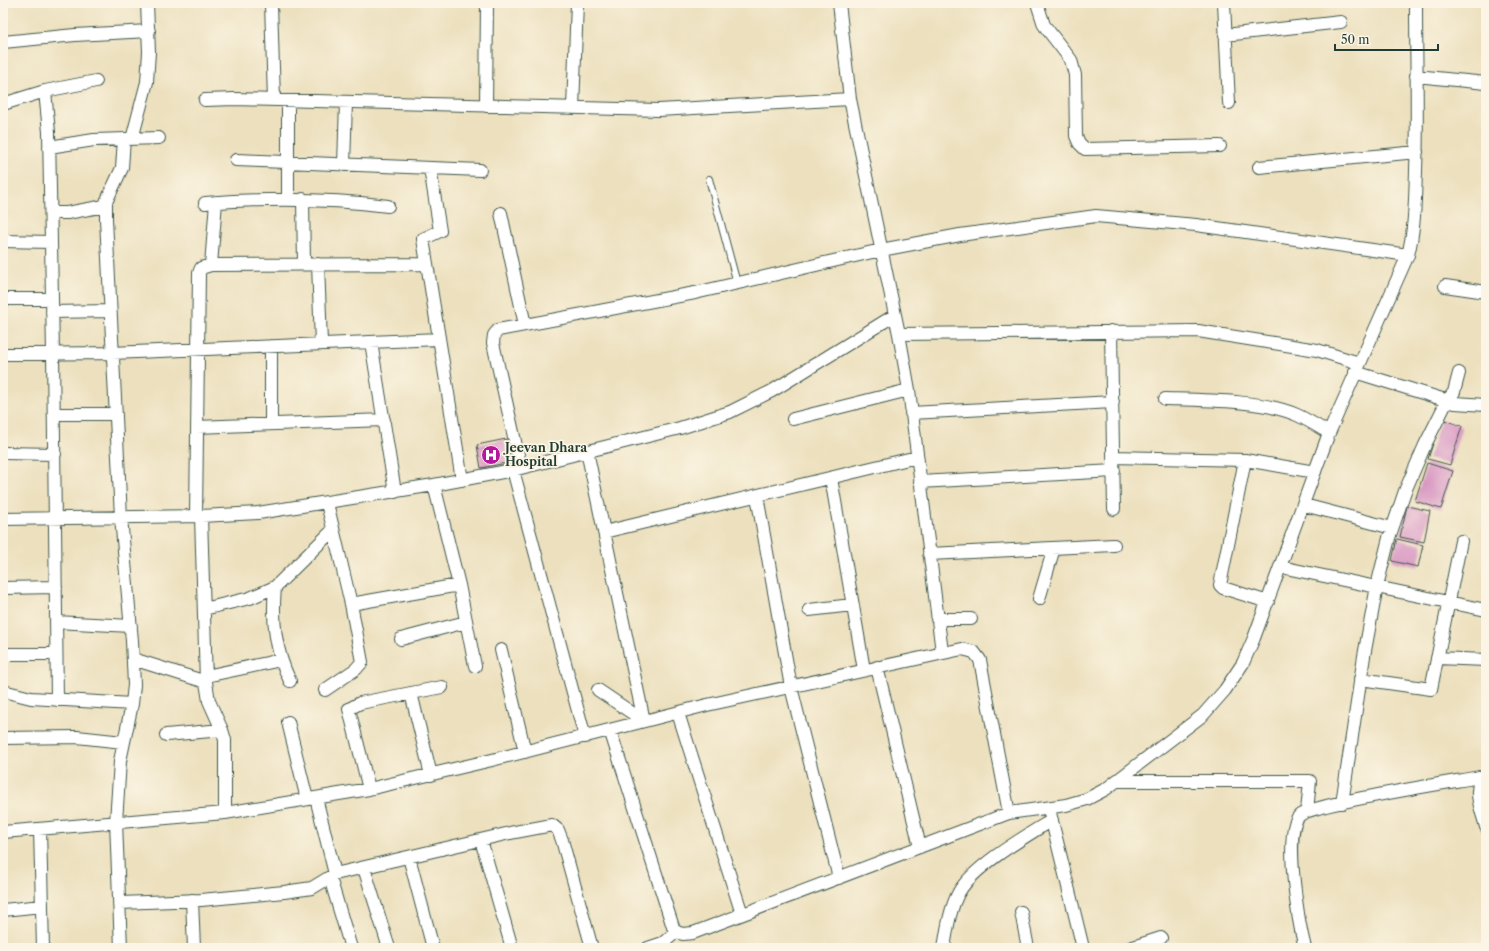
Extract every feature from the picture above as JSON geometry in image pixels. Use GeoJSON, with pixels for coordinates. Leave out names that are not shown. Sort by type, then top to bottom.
{"type":"FeatureCollection","features":[{"type":"Feature","properties":{"kind":"street"},"geometry":{"type":"LineString","coordinates":[[50,213],[67,213],[105,206],[122,168],[128,139],[147,82],[150,52],[147,3]]}},
{"type":"Feature","properties":{"kind":"street"},"geometry":{"type":"LineString","coordinates":[[271,3],[274,100]]}},
{"type":"Feature","properties":{"kind":"street"},"geometry":{"type":"LineString","coordinates":[[486,106],[487,3]]}},
{"type":"Feature","properties":{"kind":"street"},"geometry":{"type":"LineString","coordinates":[[573,108],[577,3]]}},
{"type":"Feature","properties":{"kind":"street"},"geometry":{"type":"LineString","coordinates":[[838,3],[850,99],[899,334],[909,390],[942,652]]}},
{"type":"Feature","properties":{"kind":"street"},"geometry":{"type":"LineString","coordinates":[[1037,3],[1044,25],[1071,60],[1075,75],[1076,136],[1079,143],[1085,149],[1220,146]]}},
{"type":"Feature","properties":{"kind":"street"},"geometry":{"type":"LineString","coordinates":[[1224,3],[1229,103]]}},
{"type":"Feature","properties":{"kind":"street"},"geometry":{"type":"LineString","coordinates":[[676,932],[683,934],[693,933],[1009,813],[1048,808],[1087,799],[1116,781],[1203,715],[1220,695],[1243,662],[1268,602],[1329,434],[1408,255],[1413,238],[1417,152],[1416,3]]}},
{"type":"Feature","properties":{"kind":"street"},"geometry":{"type":"LineString","coordinates":[[1225,35],[1341,22]]}},
{"type":"Feature","properties":{"kind":"street"},"geometry":{"type":"LineString","coordinates":[[3,42],[75,35],[149,31]]}},
{"type":"Feature","properties":{"kind":"street"},"geometry":{"type":"LineString","coordinates":[[1416,76],[1486,82]]}},
{"type":"Feature","properties":{"kind":"street"},"geometry":{"type":"LineString","coordinates":[[3,104],[45,91],[96,81]]}},
{"type":"Feature","properties":{"kind":"street"},"geometry":{"type":"LineString","coordinates":[[45,91],[49,147],[51,242],[56,587],[56,700]]}},
{"type":"Feature","properties":{"kind":"street"},"geometry":{"type":"LineString","coordinates":[[205,100],[274,100],[658,110],[850,99]]}},
{"type":"Feature","properties":{"kind":"street"},"geometry":{"type":"LineString","coordinates":[[288,101],[288,198]]}},
{"type":"Feature","properties":{"kind":"street"},"geometry":{"type":"LineString","coordinates":[[344,165],[346,102]]}},
{"type":"Feature","properties":{"kind":"street"},"geometry":{"type":"LineString","coordinates":[[49,147],[94,140],[159,138]]}},
{"type":"Feature","properties":{"kind":"street"},"geometry":{"type":"LineString","coordinates":[[1259,167],[1417,152]]}},
{"type":"Feature","properties":{"kind":"street"},"geometry":{"type":"LineString","coordinates":[[236,160],[480,170]]}},
{"type":"Feature","properties":{"kind":"street"},"geometry":{"type":"LineString","coordinates":[[430,168],[440,231],[423,239],[462,480]]}},
{"type":"Feature","properties":{"kind":"street"},"geometry":{"type":"LineString","coordinates":[[211,264],[210,202],[288,198],[388,206]]}},
{"type":"Feature","properties":{"kind":"street"},"geometry":{"type":"LineString","coordinates":[[303,199],[304,264]]}},
{"type":"Feature","properties":{"kind":"street"},"geometry":{"type":"LineString","coordinates":[[106,202],[121,517],[133,659],[132,704],[120,761],[116,822],[120,948]]}},
{"type":"Feature","properties":{"kind":"street"},"geometry":{"type":"LineString","coordinates":[[501,213],[526,324]]}},
{"type":"Feature","properties":{"kind":"street"},"geometry":{"type":"LineString","coordinates":[[585,737],[517,469],[493,343],[494,335],[498,330],[695,293],[881,250],[960,235],[1096,216],[1196,225],[1408,255]]}},
{"type":"Feature","properties":{"kind":"street"},"geometry":{"type":"LineString","coordinates":[[3,241],[51,242]]}},
{"type":"Feature","properties":{"kind":"street"},"geometry":{"type":"LineString","coordinates":[[225,812],[224,740],[222,730],[209,701],[206,679],[197,427],[199,273],[201,268],[211,264],[427,264]]}},
{"type":"Feature","properties":{"kind":"street"},"geometry":{"type":"LineString","coordinates":[[318,264],[321,343]]}},
{"type":"Feature","properties":{"kind":"street"},"geometry":{"type":"LineString","coordinates":[[1445,286],[1486,292]]}},
{"type":"Feature","properties":{"kind":"street"},"geometry":{"type":"LineString","coordinates":[[3,299],[52,306],[110,311]]}},
{"type":"Feature","properties":{"kind":"street"},"geometry":{"type":"LineString","coordinates":[[3,519],[199,516],[258,513],[396,492],[517,469],[687,426],[730,412],[772,391],[895,315]]}},
{"type":"Feature","properties":{"kind":"street"},"geometry":{"type":"LineString","coordinates":[[899,334],[1112,331],[1198,331],[1224,334],[1317,350],[1357,368],[1447,401],[1486,405]]}},
{"type":"Feature","properties":{"kind":"street"},"geometry":{"type":"LineString","coordinates":[[1112,331],[1114,509]]}},
{"type":"Feature","properties":{"kind":"street"},"geometry":{"type":"LineString","coordinates":[[3,354],[112,353],[198,348],[439,339]]}},
{"type":"Feature","properties":{"kind":"street"},"geometry":{"type":"LineString","coordinates":[[370,342],[396,492]]}},
{"type":"Feature","properties":{"kind":"street"},"geometry":{"type":"LineString","coordinates":[[271,346],[271,424]]}},
{"type":"Feature","properties":{"kind":"street"},"geometry":{"type":"LineString","coordinates":[[1342,803],[1360,679],[1377,586],[1392,528],[1422,452],[1447,401],[1454,392],[1459,373]]}},
{"type":"Feature","properties":{"kind":"street"},"geometry":{"type":"LineString","coordinates":[[793,418],[909,390]]}},
{"type":"Feature","properties":{"kind":"street"},"geometry":{"type":"LineString","coordinates":[[1165,399],[1244,404],[1277,409],[1296,415],[1329,434]]}},
{"type":"Feature","properties":{"kind":"street"},"geometry":{"type":"LineString","coordinates":[[911,413],[1113,402]]}},
{"type":"Feature","properties":{"kind":"street"},"geometry":{"type":"LineString","coordinates":[[54,414],[116,414]]}},
{"type":"Feature","properties":{"kind":"street"},"geometry":{"type":"LineString","coordinates":[[197,427],[384,420]]}},
{"type":"Feature","properties":{"kind":"street"},"geometry":{"type":"LineString","coordinates":[[587,451],[644,722]]}},
{"type":"Feature","properties":{"kind":"street"},"geometry":{"type":"LineString","coordinates":[[3,453],[54,454]]}},
{"type":"Feature","properties":{"kind":"street"},"geometry":{"type":"LineString","coordinates":[[1113,457],[1245,460],[1315,472]]}},
{"type":"Feature","properties":{"kind":"street"},"geometry":{"type":"LineString","coordinates":[[604,532],[917,458]]}},
{"type":"Feature","properties":{"kind":"street"},"geometry":{"type":"LineString","coordinates":[[1245,460],[1220,585],[1223,588],[1268,602]]}},
{"type":"Feature","properties":{"kind":"street"},"geometry":{"type":"LineString","coordinates":[[920,482],[1114,471]]}},
{"type":"Feature","properties":{"kind":"street"},"geometry":{"type":"LineString","coordinates":[[831,478],[864,670]]}},
{"type":"Feature","properties":{"kind":"street"},"geometry":{"type":"LineString","coordinates":[[434,485],[459,585],[474,666]]}},
{"type":"Feature","properties":{"kind":"street"},"geometry":{"type":"LineString","coordinates":[[757,496],[791,687],[839,878]]}},
{"type":"Feature","properties":{"kind":"street"},"geometry":{"type":"LineString","coordinates":[[325,690],[356,669],[362,662],[351,604],[327,503]]}},
{"type":"Feature","properties":{"kind":"street"},"geometry":{"type":"LineString","coordinates":[[1304,505],[1392,528]]}},
{"type":"Feature","properties":{"kind":"street"},"geometry":{"type":"LineString","coordinates":[[204,609],[250,598],[275,587],[333,530]]}},
{"type":"Feature","properties":{"kind":"street"},"geometry":{"type":"LineString","coordinates":[[1360,679],[1431,690],[1461,541]]}},
{"type":"Feature","properties":{"kind":"street"},"geometry":{"type":"LineString","coordinates":[[929,554],[1114,545]]}},
{"type":"Feature","properties":{"kind":"street"},"geometry":{"type":"LineString","coordinates":[[1039,599],[1054,548]]}},
{"type":"Feature","properties":{"kind":"street"},"geometry":{"type":"LineString","coordinates":[[1281,567],[1449,601],[1486,610]]}},
{"type":"Feature","properties":{"kind":"street"},"geometry":{"type":"LineString","coordinates":[[351,604],[459,585]]}},
{"type":"Feature","properties":{"kind":"street"},"geometry":{"type":"LineString","coordinates":[[3,588],[56,587]]}},
{"type":"Feature","properties":{"kind":"street"},"geometry":{"type":"LineString","coordinates":[[275,587],[273,612],[275,636],[281,660],[290,681]]}},
{"type":"Feature","properties":{"kind":"street"},"geometry":{"type":"LineString","coordinates":[[809,610],[852,605]]}},
{"type":"Feature","properties":{"kind":"street"},"geometry":{"type":"LineString","coordinates":[[937,618],[971,619]]}},
{"type":"Feature","properties":{"kind":"street"},"geometry":{"type":"LineString","coordinates":[[56,622],[131,626]]}},
{"type":"Feature","properties":{"kind":"street"},"geometry":{"type":"LineString","coordinates":[[401,639],[466,622]]}},
{"type":"Feature","properties":{"kind":"street"},"geometry":{"type":"LineString","coordinates":[[3,832],[225,812],[369,789],[525,752],[678,713],[962,648],[974,652],[980,660],[1009,813]]}},
{"type":"Feature","properties":{"kind":"street"},"geometry":{"type":"LineString","coordinates":[[501,650],[525,752]]}},
{"type":"Feature","properties":{"kind":"street"},"geometry":{"type":"LineString","coordinates":[[3,654],[56,654]]}},
{"type":"Feature","properties":{"kind":"street"},"geometry":{"type":"LineString","coordinates":[[1437,658],[1486,660]]}},
{"type":"Feature","properties":{"kind":"street"},"geometry":{"type":"LineString","coordinates":[[133,659],[206,679],[281,660]]}},
{"type":"Feature","properties":{"kind":"street"},"geometry":{"type":"LineString","coordinates":[[877,667],[920,847]]}},
{"type":"Feature","properties":{"kind":"street"},"geometry":{"type":"LineString","coordinates":[[369,789],[349,709],[360,703],[442,687]]}},
{"type":"Feature","properties":{"kind":"street"},"geometry":{"type":"LineString","coordinates":[[598,690],[644,722]]}},
{"type":"Feature","properties":{"kind":"street"},"geometry":{"type":"LineString","coordinates":[[3,691],[31,698],[132,704]]}},
{"type":"Feature","properties":{"kind":"street"},"geometry":{"type":"LineString","coordinates":[[411,693],[431,774]]}},
{"type":"Feature","properties":{"kind":"street"},"geometry":{"type":"LineString","coordinates":[[678,713],[742,914]]}},
{"type":"Feature","properties":{"kind":"street"},"geometry":{"type":"LineString","coordinates":[[288,722],[312,798],[351,948]]}},
{"type":"Feature","properties":{"kind":"street"},"geometry":{"type":"LineString","coordinates":[[166,735],[222,730]]}},
{"type":"Feature","properties":{"kind":"street"},"geometry":{"type":"LineString","coordinates":[[610,730],[676,932]]}},
{"type":"Feature","properties":{"kind":"street"},"geometry":{"type":"LineString","coordinates":[[3,738],[77,738],[123,742]]}},
{"type":"Feature","properties":{"kind":"street"},"geometry":{"type":"LineString","coordinates":[[1305,948],[1298,921],[1292,844],[1294,825],[1298,816],[1307,811],[1342,803],[1486,776]]}},
{"type":"Feature","properties":{"kind":"street"},"geometry":{"type":"LineString","coordinates":[[1486,776],[1479,780],[1477,789],[1486,827]]}},
{"type":"Feature","properties":{"kind":"street"},"geometry":{"type":"LineString","coordinates":[[1116,781],[1310,781],[1307,811]]}},
{"type":"Feature","properties":{"kind":"street"},"geometry":{"type":"LineString","coordinates":[[1048,808],[1083,948]]}},
{"type":"Feature","properties":{"kind":"street"},"geometry":{"type":"LineString","coordinates":[[944,948],[953,906],[960,890],[974,875],[1005,849],[1052,820]]}},
{"type":"Feature","properties":{"kind":"street"},"geometry":{"type":"LineString","coordinates":[[119,903],[192,900],[312,888],[333,876],[481,840],[552,825],[558,830],[592,948]]}},
{"type":"Feature","properties":{"kind":"street"},"geometry":{"type":"LineString","coordinates":[[40,829],[43,948]]}},
{"type":"Feature","properties":{"kind":"street"},"geometry":{"type":"LineString","coordinates":[[481,840],[512,948]]}},
{"type":"Feature","properties":{"kind":"street"},"geometry":{"type":"LineString","coordinates":[[409,857],[433,948]]}},
{"type":"Feature","properties":{"kind":"street"},"geometry":{"type":"LineString","coordinates":[[364,868],[389,948]]}},
{"type":"Feature","properties":{"kind":"street"},"geometry":{"type":"LineString","coordinates":[[192,900],[194,948]]}},
{"type":"Feature","properties":{"kind":"street"},"geometry":{"type":"LineString","coordinates":[[3,910],[42,906]]}},
{"type":"Feature","properties":{"kind":"street"},"geometry":{"type":"LineString","coordinates":[[1020,912],[1028,948]]}},
{"type":"Feature","properties":{"kind":"street"},"geometry":{"type":"LineString","coordinates":[[648,948],[664,943],[676,932]]}},
{"type":"Feature","properties":{"kind":"street"},"geometry":{"type":"LineString","coordinates":[[1130,948],[1161,938]]}},
{"type":"Feature","properties":{"kind":"lane"},"geometry":{"type":"LineString","coordinates":[[709,179],[737,283]]}},
{"type":"Feature","properties":{"kind":"building"},"geometry":{"type":"Polygon","coordinates":[[[1441,419],[1462,426],[1450,465],[1428,459],[1441,419]]]}},
{"type":"Feature","properties":{"kind":"building"},"geometry":{"type":"Polygon","coordinates":[[[506,439],[511,462],[481,468],[477,445],[506,439]]]}},
{"type":"Feature","properties":{"kind":"building"},"geometry":{"type":"Polygon","coordinates":[[[1427,463],[1453,471],[1441,509],[1415,501],[1427,463]]]}},
{"type":"Feature","properties":{"kind":"building"},"geometry":{"type":"Polygon","coordinates":[[[1407,506],[1430,511],[1424,542],[1400,537],[1407,506]]]}},
{"type":"Feature","properties":{"kind":"building"},"geometry":{"type":"Polygon","coordinates":[[[1397,539],[1423,545],[1418,567],[1392,561],[1397,539]]]}},
{"type":"Feature","properties":{"kind":"place","name":"Jeevan Dhara Hospital"},"geometry":{"type":"Point","coordinates":[491,455]}}]}
